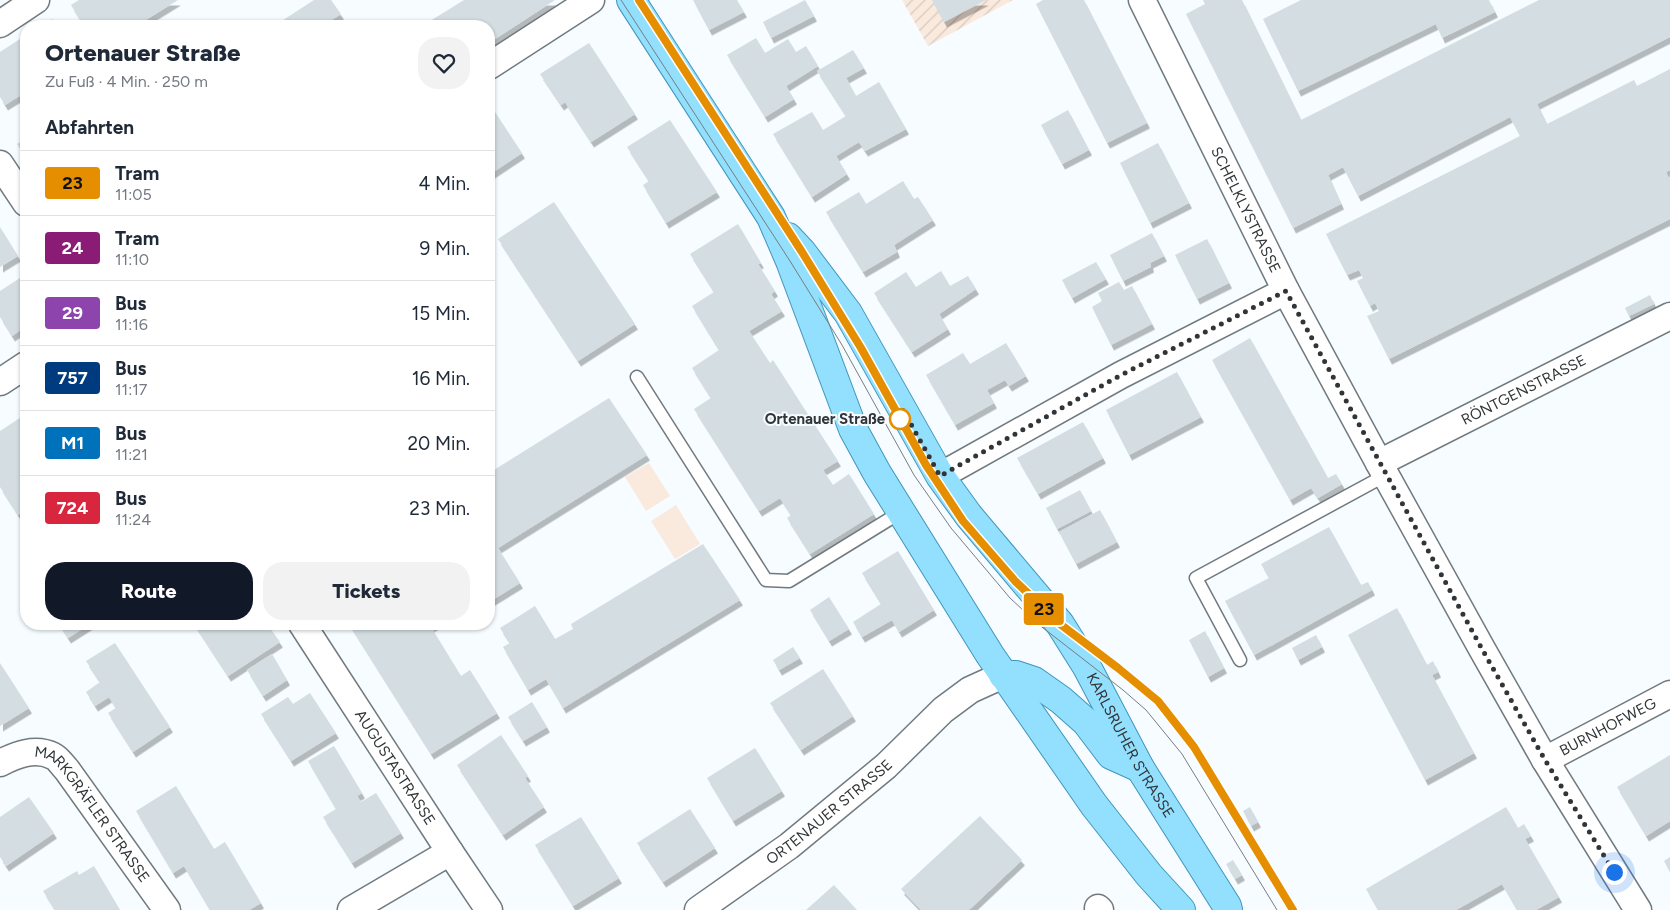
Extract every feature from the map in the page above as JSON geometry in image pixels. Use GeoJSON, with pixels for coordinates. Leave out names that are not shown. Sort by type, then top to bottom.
{"type":"FeatureCollection","features":[{"type":"Feature","properties":{"kind":"main road","name":"KARLSRUHER STRASSE"},"geometry":{"type":"LineString","coordinates":[[631,0],[770,217],[790,261],[853,429],[877,474],[1003,675],[1094,805],[1148,874],[1181,910]]}},
{"type":"Feature","properties":{"kind":"main road","name":"KARLSRUHER STRASSE"},"geometry":{"type":"LineString","coordinates":[[770,217],[802,252],[848,313],[940,476],[969,516],[1060,624],[1087,667],[1140,768],[1228,910]]}},
{"type":"Feature","properties":{"kind":"main road"},"geometry":{"type":"LineString","coordinates":[[1003,675],[1016,675],[1034,681],[1061,700],[1086,722],[1110,755],[1140,768]]}},
{"type":"Feature","properties":{"kind":"street"},"geometry":{"type":"LineString","coordinates":[[0,24],[36,0]]}},
{"type":"Feature","properties":{"kind":"street"},"geometry":{"type":"LineString","coordinates":[[495,62],[591,0]]}},
{"type":"Feature","properties":{"kind":"street","name":"SCHELKLYSTRASSE"},"geometry":{"type":"LineString","coordinates":[[1142,0],[1286,291],[1382,469],[1545,760],[1638,910]]}},
{"type":"Feature","properties":{"kind":"street"},"geometry":{"type":"LineString","coordinates":[[0,164],[20,194]]}},
{"type":"Feature","properties":{"kind":"street"},"geometry":{"type":"LineString","coordinates":[[940,476],[1121,375],[1286,291]]}},
{"type":"Feature","properties":{"kind":"street","name":"RÖNTGENSTRASSE"},"geometry":{"type":"LineString","coordinates":[[1382,469],[1670,316]]}},
{"type":"Feature","properties":{"kind":"street"},"geometry":{"type":"LineString","coordinates":[[0,382],[20,369]]}},
{"type":"Feature","properties":{"kind":"street","name":"AUGUSTASTRASSE"},"geometry":{"type":"LineString","coordinates":[[306,630],[489,910]]}},
{"type":"Feature","properties":{"kind":"street","name":"ORTENAUER STRASSE"},"geometry":{"type":"LineString","coordinates":[[698,910],[804,834],[886,766],[943,710],[970,690],[1003,675]]}},
{"type":"Feature","properties":{"kind":"street","name":"BURNHOFWEG"},"geometry":{"type":"LineString","coordinates":[[1545,760],[1670,694]]}},
{"type":"Feature","properties":{"kind":"street","name":"MARKGRÄFLER STRASSE"},"geometry":{"type":"LineString","coordinates":[[0,763],[12,756],[32,751],[54,756],[67,770],[167,910]]}},
{"type":"Feature","properties":{"kind":"street"},"geometry":{"type":"LineString","coordinates":[[351,910],[450,852]]}},
{"type":"Feature","properties":{"kind":"lane"},"geometry":{"type":"LineString","coordinates":[[637,377],[766,580],[789,581],[901,512]]}},
{"type":"Feature","properties":{"kind":"lane"},"geometry":{"type":"LineString","coordinates":[[1240,660],[1196,578],[1382,469]]}},
{"type":"Feature","properties":{"kind":"shaded area"},"geometry":{"type":"Polygon","coordinates":[[[902,0],[1013,0],[928,46],[902,0]]]}},
{"type":"Feature","properties":{"kind":"shaded area"},"geometry":{"type":"Polygon","coordinates":[[[649,463],[670,496],[646,511],[625,477],[649,463]]]}},
{"type":"Feature","properties":{"kind":"shaded area"},"geometry":{"type":"Polygon","coordinates":[[[676,505],[700,544],[675,559],[651,521],[676,505]]]}},
{"type":"Feature","properties":{"kind":"building"},"geometry":{"type":"Polygon","coordinates":[[[79,0],[178,0],[146,20],[80,20],[71,5],[79,0]]]}},
{"type":"Feature","properties":{"kind":"building"},"geometry":{"type":"Polygon","coordinates":[[[314,0],[331,0],[341,14],[332,20],[283,20],[314,0]]]}},
{"type":"Feature","properties":{"kind":"building"},"geometry":{"type":"Polygon","coordinates":[[[464,0],[555,0],[495,39],[495,20],[432,20],[464,0]]]}},
{"type":"Feature","properties":{"kind":"building"},"geometry":{"type":"Polygon","coordinates":[[[693,0],[737,0],[744,12],[709,30],[693,0]]]}},
{"type":"Feature","properties":{"kind":"building"},"geometry":{"type":"Polygon","coordinates":[[[805,0],[814,16],[771,38],[763,22],[805,0]]]}},
{"type":"Feature","properties":{"kind":"building"},"geometry":{"type":"Polygon","coordinates":[[[932,0],[986,0],[944,22],[932,0]]]}},
{"type":"Feature","properties":{"kind":"building"},"geometry":{"type":"Polygon","coordinates":[[[1043,0],[1084,0],[1147,123],[1107,143],[1036,4],[1043,0]]]}},
{"type":"Feature","properties":{"kind":"building"},"geometry":{"type":"Polygon","coordinates":[[[1203,0],[1242,0],[1301,120],[1539,0],[1670,0],[1670,37],[1537,104],[1547,124],[1634,80],[1637,86],[1670,69],[1670,170],[1666,172],[1670,181],[1670,219],[1389,359],[1367,316],[1379,311],[1375,303],[1370,306],[1357,281],[1363,278],[1359,270],[1347,275],[1326,234],[1520,136],[1510,117],[1358,196],[1343,167],[1328,175],[1341,204],[1293,228],[1186,14],[1205,4],[1203,0]]]}},
{"type":"Feature","properties":{"kind":"building"},"geometry":{"type":"Polygon","coordinates":[[[1301,0],[1489,0],[1495,12],[1442,38],[1436,24],[1298,91],[1263,19],[1301,0]]]}},
{"type":"Feature","properties":{"kind":"building"},"geometry":{"type":"Polygon","coordinates":[[[756,38],[765,53],[788,39],[796,52],[806,46],[818,66],[786,86],[794,99],[765,117],[727,55],[756,38]]]}},
{"type":"Feature","properties":{"kind":"building"},"geometry":{"type":"Polygon","coordinates":[[[20,39],[20,96],[5,105],[0,97],[0,52],[20,39]]]}},
{"type":"Feature","properties":{"kind":"building"},"geometry":{"type":"Polygon","coordinates":[[[589,43],[635,114],[591,142],[565,102],[561,105],[540,74],[589,43]]]}},
{"type":"Feature","properties":{"kind":"building"},"geometry":{"type":"Polygon","coordinates":[[[853,50],[864,68],[846,78],[856,96],[879,82],[906,129],[865,151],[859,142],[836,156],[847,174],[812,197],[773,134],[812,112],[823,130],[846,116],[817,71],[853,50]]]}},
{"type":"Feature","properties":{"kind":"building"},"geometry":{"type":"Polygon","coordinates":[[[1068,110],[1089,150],[1062,164],[1041,125],[1068,110]]]}},
{"type":"Feature","properties":{"kind":"building"},"geometry":{"type":"Polygon","coordinates":[[[495,112],[522,153],[495,171],[495,112]]]}},
{"type":"Feature","properties":{"kind":"building"},"geometry":{"type":"Polygon","coordinates":[[[670,120],[717,192],[666,223],[643,185],[649,181],[627,147],[670,120]]]}},
{"type":"Feature","properties":{"kind":"building"},"geometry":{"type":"Polygon","coordinates":[[[1158,143],[1189,203],[1150,223],[1120,163],[1158,143]]]}},
{"type":"Feature","properties":{"kind":"building"},"geometry":{"type":"Polygon","coordinates":[[[903,181],[914,199],[918,197],[933,220],[894,245],[897,252],[863,272],[826,212],[859,192],[866,204],[903,181]]]}},
{"type":"Feature","properties":{"kind":"building"},"geometry":{"type":"Polygon","coordinates":[[[554,202],[635,324],[578,361],[498,239],[554,202]]]}},
{"type":"Feature","properties":{"kind":"building"},"geometry":{"type":"Polygon","coordinates":[[[738,224],[761,263],[758,264],[775,291],[771,294],[782,311],[749,331],[770,363],[773,360],[838,461],[823,470],[833,485],[849,474],[874,514],[810,554],[787,518],[791,515],[780,498],[759,511],[694,409],[711,398],[692,368],[719,350],[692,306],[714,292],[690,254],[738,224]]]}},
{"type":"Feature","properties":{"kind":"building"},"geometry":{"type":"Polygon","coordinates":[[[0,227],[18,256],[0,267],[0,227]]]}},
{"type":"Feature","properties":{"kind":"building"},"geometry":{"type":"Polygon","coordinates":[[[1152,233],[1164,256],[1150,263],[1151,267],[1123,281],[1110,255],[1152,233]]]}},
{"type":"Feature","properties":{"kind":"building"},"geometry":{"type":"Polygon","coordinates":[[[1207,239],[1229,283],[1197,299],[1175,255],[1207,239]]]}},
{"type":"Feature","properties":{"kind":"building"},"geometry":{"type":"Polygon","coordinates":[[[1096,262],[1106,279],[1072,298],[1062,280],[1096,262]]]}},
{"type":"Feature","properties":{"kind":"building"},"geometry":{"type":"Polygon","coordinates":[[[941,271],[950,286],[968,276],[976,289],[939,314],[948,329],[912,352],[874,293],[906,272],[916,287],[941,271]]]}},
{"type":"Feature","properties":{"kind":"building"},"geometry":{"type":"Polygon","coordinates":[[[20,278],[20,330],[12,336],[0,317],[0,291],[20,278]]]}},
{"type":"Feature","properties":{"kind":"building"},"geometry":{"type":"Polygon","coordinates":[[[1119,282],[1124,290],[1132,286],[1152,324],[1111,345],[1092,307],[1102,301],[1098,293],[1119,282]]]}},
{"type":"Feature","properties":{"kind":"building"},"geometry":{"type":"Polygon","coordinates":[[[1650,295],[1654,304],[1629,316],[1625,308],[1650,295]]]}},
{"type":"Feature","properties":{"kind":"building"},"geometry":{"type":"Polygon","coordinates":[[[1250,338],[1328,478],[1336,474],[1342,484],[1318,498],[1311,488],[1290,500],[1212,360],[1250,338]]]}},
{"type":"Feature","properties":{"kind":"building"},"geometry":{"type":"Polygon","coordinates":[[[1006,343],[1026,376],[1009,386],[1005,380],[987,390],[994,403],[955,425],[926,375],[963,353],[970,364],[1006,343]]]}},
{"type":"Feature","properties":{"kind":"building"},"geometry":{"type":"Polygon","coordinates":[[[1177,372],[1201,417],[1129,455],[1106,410],[1177,372]]]}},
{"type":"Feature","properties":{"kind":"building"},"geometry":{"type":"Polygon","coordinates":[[[609,398],[647,455],[498,548],[520,583],[495,598],[495,469],[609,398]]]}},
{"type":"Feature","properties":{"kind":"building"},"geometry":{"type":"Polygon","coordinates":[[[20,418],[20,514],[18,515],[0,487],[0,431],[20,418]]]}},
{"type":"Feature","properties":{"kind":"building"},"geometry":{"type":"Polygon","coordinates":[[[1083,422],[1103,458],[1038,494],[1017,458],[1083,422]]]}},
{"type":"Feature","properties":{"kind":"building"},"geometry":{"type":"Polygon","coordinates":[[[1080,490],[1091,511],[1057,529],[1046,508],[1080,490]]]}},
{"type":"Feature","properties":{"kind":"building"},"geometry":{"type":"Polygon","coordinates":[[[1100,510],[1117,542],[1076,564],[1059,532],[1100,510]]]}},
{"type":"Feature","properties":{"kind":"building"},"geometry":{"type":"Polygon","coordinates":[[[1329,527],[1361,585],[1368,582],[1372,590],[1254,655],[1225,601],[1269,578],[1261,564],[1329,527]]]}},
{"type":"Feature","properties":{"kind":"building"},"geometry":{"type":"Polygon","coordinates":[[[703,544],[740,600],[563,708],[546,679],[528,690],[503,647],[510,643],[500,628],[535,606],[555,639],[573,629],[571,624],[703,544]]]}},
{"type":"Feature","properties":{"kind":"building"},"geometry":{"type":"Polygon","coordinates":[[[898,551],[934,610],[899,632],[892,620],[862,637],[853,622],[881,604],[862,573],[898,551]]]}},
{"type":"Feature","properties":{"kind":"building"},"geometry":{"type":"Polygon","coordinates":[[[829,597],[849,629],[829,641],[810,610],[829,597]]]}},
{"type":"Feature","properties":{"kind":"building"},"geometry":{"type":"Polygon","coordinates":[[[1397,608],[1427,665],[1433,661],[1438,672],[1432,675],[1474,753],[1425,780],[1348,635],[1397,608]]]}},
{"type":"Feature","properties":{"kind":"building"},"geometry":{"type":"Polygon","coordinates":[[[63,630],[81,630],[68,638],[63,630]]]}},
{"type":"Feature","properties":{"kind":"building"},"geometry":{"type":"Polygon","coordinates":[[[198,630],[271,630],[280,642],[228,676],[198,630]]]}},
{"type":"Feature","properties":{"kind":"building"},"geometry":{"type":"Polygon","coordinates":[[[353,630],[433,630],[461,676],[470,670],[497,713],[431,754],[353,630]]]}},
{"type":"Feature","properties":{"kind":"building"},"geometry":{"type":"Polygon","coordinates":[[[1205,631],[1224,668],[1208,677],[1189,640],[1205,631]]]}},
{"type":"Feature","properties":{"kind":"building"},"geometry":{"type":"Polygon","coordinates":[[[1316,635],[1322,647],[1298,660],[1292,648],[1316,635]]]}},
{"type":"Feature","properties":{"kind":"building"},"geometry":{"type":"Polygon","coordinates":[[[115,643],[170,727],[133,752],[108,713],[116,708],[109,697],[95,706],[86,692],[100,682],[86,661],[115,643]]]}},
{"type":"Feature","properties":{"kind":"building"},"geometry":{"type":"Polygon","coordinates":[[[793,647],[800,658],[779,670],[773,660],[793,647]]]}},
{"type":"Feature","properties":{"kind":"building"},"geometry":{"type":"Polygon","coordinates":[[[272,654],[287,680],[263,696],[247,670],[272,654]]]}},
{"type":"Feature","properties":{"kind":"building"},"geometry":{"type":"Polygon","coordinates":[[[0,663],[29,708],[0,726],[0,663]]]}},
{"type":"Feature","properties":{"kind":"building"},"geometry":{"type":"Polygon","coordinates":[[[823,669],[853,716],[801,750],[770,703],[823,669]]]}},
{"type":"Feature","properties":{"kind":"building"},"geometry":{"type":"Polygon","coordinates":[[[310,693],[336,733],[291,761],[261,714],[288,697],[293,704],[310,693]]]}},
{"type":"Feature","properties":{"kind":"building"},"geometry":{"type":"Polygon","coordinates":[[[532,702],[547,727],[523,741],[508,717],[532,702]]]}},
{"type":"Feature","properties":{"kind":"building"},"geometry":{"type":"Polygon","coordinates":[[[501,735],[528,776],[525,778],[544,807],[503,835],[457,765],[501,735]]]}},
{"type":"Feature","properties":{"kind":"building"},"geometry":{"type":"Polygon","coordinates":[[[334,746],[362,793],[357,796],[361,802],[376,793],[401,833],[352,863],[323,817],[336,809],[308,761],[334,746]]]}},
{"type":"Feature","properties":{"kind":"building"},"geometry":{"type":"Polygon","coordinates":[[[755,748],[782,791],[733,821],[707,778],[755,748]]]}},
{"type":"Feature","properties":{"kind":"building"},"geometry":{"type":"Polygon","coordinates":[[[1670,755],[1670,821],[1646,836],[1617,787],[1670,755]]]}},
{"type":"Feature","properties":{"kind":"building"},"geometry":{"type":"Polygon","coordinates":[[[176,786],[214,849],[225,842],[261,903],[249,910],[210,910],[184,866],[173,873],[136,811],[176,786]]]}},
{"type":"Feature","properties":{"kind":"building"},"geometry":{"type":"Polygon","coordinates":[[[29,797],[54,833],[6,866],[0,857],[0,817],[29,797]]]}},
{"type":"Feature","properties":{"kind":"building"},"geometry":{"type":"Polygon","coordinates":[[[1250,807],[1258,822],[1251,826],[1243,811],[1250,807]]]}},
{"type":"Feature","properties":{"kind":"building"},"geometry":{"type":"Polygon","coordinates":[[[1506,807],[1518,828],[1524,824],[1531,836],[1525,839],[1559,897],[1536,910],[1517,910],[1502,884],[1456,910],[1378,910],[1366,889],[1506,807]]]}},
{"type":"Feature","properties":{"kind":"building"},"geometry":{"type":"Polygon","coordinates":[[[690,809],[715,848],[663,882],[637,843],[690,809]]]}},
{"type":"Feature","properties":{"kind":"building"},"geometry":{"type":"Polygon","coordinates":[[[980,816],[1022,860],[969,910],[921,910],[901,889],[980,816]]]}},
{"type":"Feature","properties":{"kind":"building"},"geometry":{"type":"Polygon","coordinates":[[[581,817],[619,878],[573,906],[535,845],[581,817]]]}},
{"type":"Feature","properties":{"kind":"building"},"geometry":{"type":"Polygon","coordinates":[[[1670,857],[1670,872],[1664,861],[1670,857]]]}},
{"type":"Feature","properties":{"kind":"building"},"geometry":{"type":"Polygon","coordinates":[[[1233,860],[1242,875],[1235,879],[1226,864],[1233,860]]]}},
{"type":"Feature","properties":{"kind":"building"},"geometry":{"type":"Polygon","coordinates":[[[94,866],[120,910],[55,910],[43,891],[77,871],[79,875],[94,866]]]}},
{"type":"Feature","properties":{"kind":"building"},"geometry":{"type":"Polygon","coordinates":[[[834,885],[857,910],[806,910],[834,885]]]}},
{"type":"Feature","properties":{"kind":"tram line"},"geometry":{"type":"LineString","coordinates":[[621,0],[790,261],[842,345],[914,475],[951,528],[1010,598],[1038,624],[1146,710],[1182,754],[1277,910]]}},
{"type":"Feature","properties":{"kind":"tram line"},"geometry":{"type":"LineString","coordinates":[[639,0],[802,252],[861,348],[926,465],[963,521],[1015,581],[1060,624],[1158,701],[1194,747],[1293,910]]}},
{"type":"Feature","properties":{"kind":"tram line","name":"23"},"geometry":{"type":"LineString","coordinates":[[639,0],[802,252],[861,348],[926,465],[963,521],[1015,581],[1060,624],[1158,701],[1194,747],[1293,910]]}},
{"type":"Feature","properties":{"kind":"place","name":"Ortenauer Straße"},"geometry":{"type":"Point","coordinates":[900,419]}},
{"type":"Feature","properties":{"kind":"route"},"geometry":{"type":"LineString","coordinates":[[900,419],[903,410],[940,476],[1121,375],[1286,291],[1482,649],[1545,760],[1614,872]]}}]}
